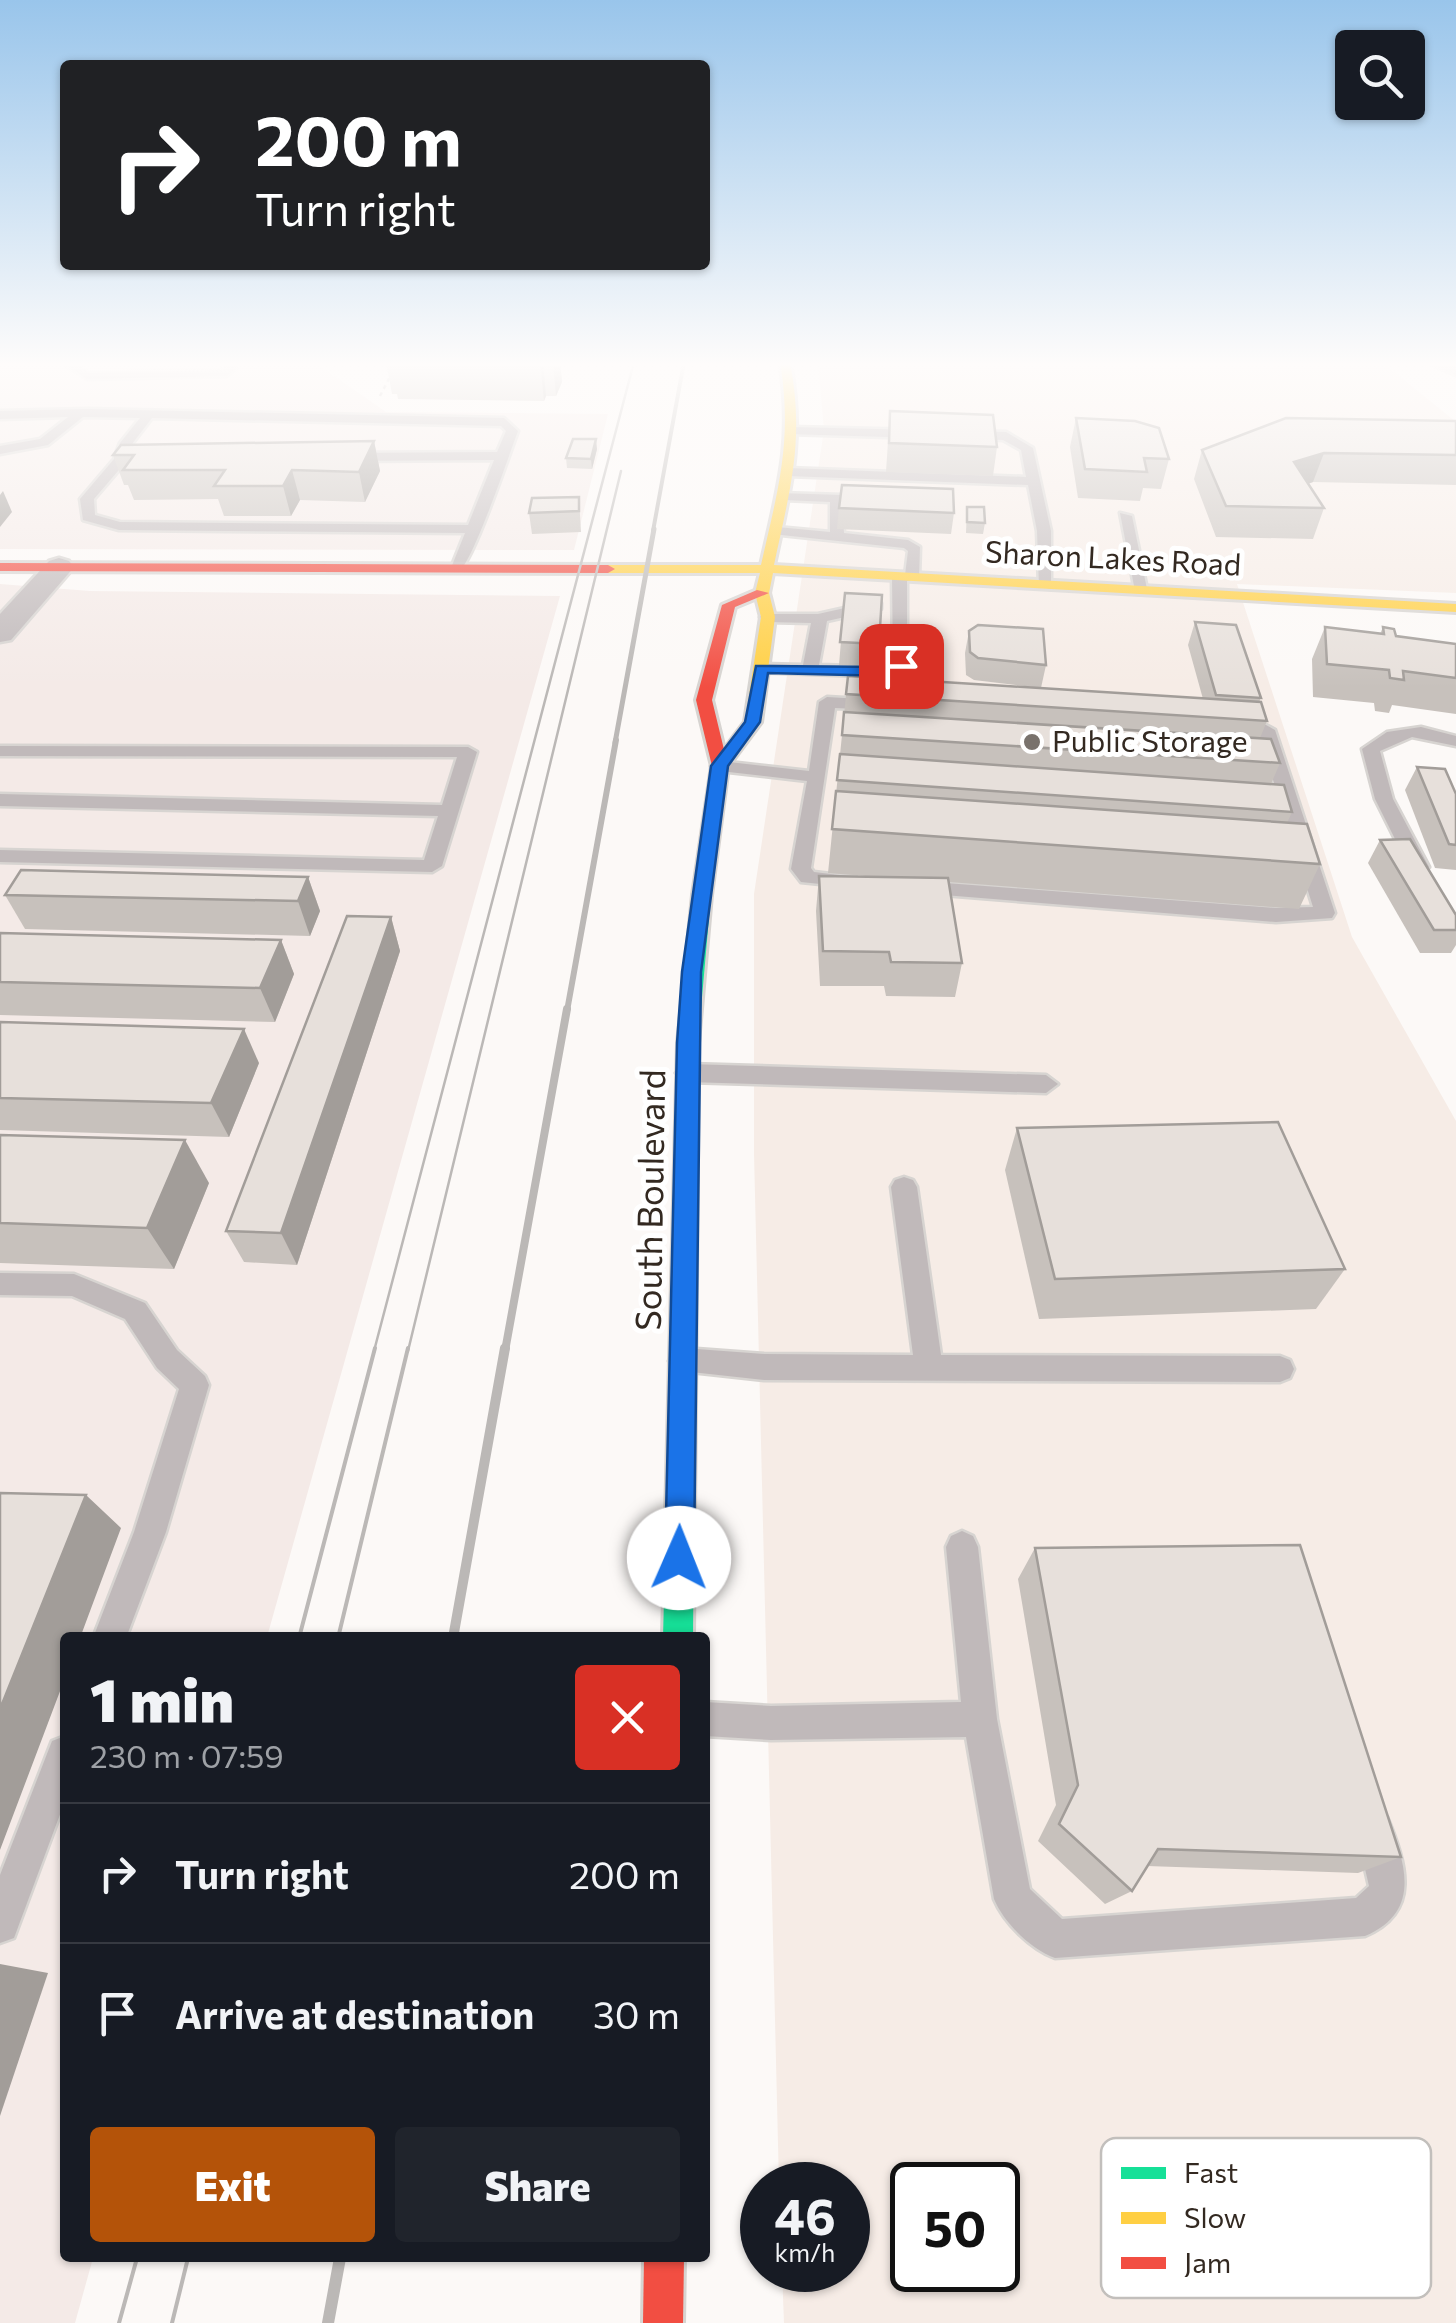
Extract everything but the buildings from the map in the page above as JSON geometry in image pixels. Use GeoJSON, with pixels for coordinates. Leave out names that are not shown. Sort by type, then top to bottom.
{"type":"FeatureCollection","features":[{"type":"Feature","properties":{"kind":"main road","name":"South Boulevard"},"geometry":{"type":"LineString","coordinates":[[720,766],[752,722],[768,617],[765,581],[788,472]]}},
{"type":"Feature","properties":{"kind":"main road","name":"Sharon Lakes Road"},"geometry":{"type":"LineString","coordinates":[[0,567],[458,568],[765,581],[850,574],[1456,608]]}},
{"type":"Feature","properties":{"kind":"main road","name":"South Boulevard"},"geometry":{"type":"LineString","coordinates":[[678,1632],[692,972],[720,766],[704,700],[729,605],[765,581]]}},
{"type":"Feature","properties":{"kind":"main road"},"geometry":{"type":"LineString","coordinates":[[663,2323],[664,2262]]}},
{"type":"Feature","properties":{"kind":"street"},"geometry":{"type":"LineString","coordinates":[[0,634],[59,566]]}},
{"type":"Feature","properties":{"kind":"lane"},"geometry":{"type":"LineString","coordinates":[[111,470],[87,499],[88,517],[119,526],[476,529]]}},
{"type":"Feature","properties":{"kind":"lane"},"geometry":{"type":"LineString","coordinates":[[458,568],[497,470]]}},
{"type":"Feature","properties":{"kind":"lane"},"geometry":{"type":"LineString","coordinates":[[788,472],[793,470]]}},
{"type":"Feature","properties":{"kind":"lane"},"geometry":{"type":"LineString","coordinates":[[961,470],[1034,481]]}},
{"type":"Feature","properties":{"kind":"lane"},"geometry":{"type":"LineString","coordinates":[[1032,470],[1044,531],[1046,586]]}},
{"type":"Feature","properties":{"kind":"lane"},"geometry":{"type":"LineString","coordinates":[[784,496],[837,498],[836,537]]}},
{"type":"Feature","properties":{"kind":"lane"},"geometry":{"type":"LineString","coordinates":[[1125,516],[1143,591]]}},
{"type":"Feature","properties":{"kind":"lane"},"geometry":{"type":"LineString","coordinates":[[761,669],[890,672],[901,666],[900,604],[915,550],[908,544],[777,531]]}},
{"type":"Feature","properties":{"kind":"lane"},"geometry":{"type":"LineString","coordinates":[[850,574],[855,539]]}},
{"type":"Feature","properties":{"kind":"lane"},"geometry":{"type":"LineString","coordinates":[[768,617],[820,619],[860,607],[900,604]]}},
{"type":"Feature","properties":{"kind":"lane"},"geometry":{"type":"LineString","coordinates":[[810,670],[820,619]]}},
{"type":"Feature","properties":{"kind":"lane"},"geometry":{"type":"LineString","coordinates":[[865,882],[808,878],[801,869],[827,702],[898,706]]}},
{"type":"Feature","properties":{"kind":"lane"},"geometry":{"type":"LineString","coordinates":[[903,886],[1276,915],[1326,914],[1263,721],[1208,726]]}},
{"type":"Feature","properties":{"kind":"lane"},"geometry":{"type":"LineString","coordinates":[[1426,882],[1384,799],[1370,749],[1390,735],[1413,730],[1456,741]]}},
{"type":"Feature","properties":{"kind":"lane"},"geometry":{"type":"LineString","coordinates":[[0,856],[432,866],[468,752],[1,749]]}},
{"type":"Feature","properties":{"kind":"lane"},"geometry":{"type":"LineString","coordinates":[[720,766],[818,777]]}},
{"type":"Feature","properties":{"kind":"lane"},"geometry":{"type":"LineString","coordinates":[[0,800],[450,811]]}},
{"type":"Feature","properties":{"kind":"lane"},"geometry":{"type":"LineString","coordinates":[[688,1073],[1046,1084]]}},
{"type":"Feature","properties":{"kind":"lane"},"geometry":{"type":"LineString","coordinates":[[904,1186],[930,1370]]}},
{"type":"Feature","properties":{"kind":"lane"},"geometry":{"type":"LineString","coordinates":[[0,1284],[74,1285],[134,1310],[167,1359],[195,1384],[150,1532],[111,1632]]}},
{"type":"Feature","properties":{"kind":"lane"},"geometry":{"type":"LineString","coordinates":[[683,1361],[764,1367],[930,1370],[1280,1369]]}},
{"type":"Feature","properties":{"kind":"lane"},"geometry":{"type":"LineString","coordinates":[[962,1547],[980,1718],[1013,1899],[1054,1939],[1365,1917],[1389,1892],[1364,1792]]}},
{"type":"Feature","properties":{"kind":"lane"},"geometry":{"type":"LineString","coordinates":[[710,1719],[789,1723],[980,1718]]}},
{"type":"Feature","properties":{"kind":"lane"},"geometry":{"type":"LineString","coordinates":[[0,1924],[60,1767]]}},
{"type":"Feature","properties":{"kind":"shaded area"},"geometry":{"type":"Polygon","coordinates":[[[0,470],[594,470],[574,550],[0,549],[0,470]]]}},
{"type":"Feature","properties":{"kind":"shaded area"},"geometry":{"type":"Polygon","coordinates":[[[818,470],[1456,470],[1456,593],[1237,584],[1352,937],[1456,1121],[1456,2323],[784,2323],[783,2292],[870,2292],[870,2162],[778,2162],[754,1154],[754,894],[818,470]]]}},
{"type":"Feature","properties":{"kind":"shaded area"},"geometry":{"type":"Polygon","coordinates":[[[0,584],[90,591],[560,596],[268,1632],[60,1632],[60,2262],[92,2262],[75,2323],[0,2323],[0,584]]]}},
{"type":"Feature","properties":{"kind":"tram line"},"geometry":{"type":"LineString","coordinates":[[374,1351],[606,470]]}},
{"type":"Feature","properties":{"kind":"tram line"},"geometry":{"type":"LineString","coordinates":[[408,1351],[621,471]]}},
{"type":"Feature","properties":{"kind":"tram line"},"geometry":{"type":"LineString","coordinates":[[301,1632],[375,1348]]}},
{"type":"Feature","properties":{"kind":"tram line"},"geometry":{"type":"LineString","coordinates":[[339,1632],[408,1348]]}},
{"type":"Feature","properties":{"kind":"tram line"},"geometry":{"type":"LineString","coordinates":[[119,2323],[136,2262]]}},
{"type":"Feature","properties":{"kind":"tram line"},"geometry":{"type":"LineString","coordinates":[[172,2323],[187,2262]]}},
{"type":"Feature","properties":{"kind":"railway"},"geometry":{"type":"LineString","coordinates":[[653,531],[664,470]]}},
{"type":"Feature","properties":{"kind":"railway"},"geometry":{"type":"LineString","coordinates":[[615,743],[654,529]]}},
{"type":"Feature","properties":{"kind":"railway"},"geometry":{"type":"LineString","coordinates":[[567,1011],[616,740]]}},
{"type":"Feature","properties":{"kind":"railway"},"geometry":{"type":"LineString","coordinates":[[505,1351],[567,1009]]}},
{"type":"Feature","properties":{"kind":"railway"},"geometry":{"type":"LineString","coordinates":[[454,1632],[505,1348]]}},
{"type":"Feature","properties":{"kind":"railway"},"geometry":{"type":"LineString","coordinates":[[328,2323],[339,2262]]}},
{"type":"Feature","properties":{"kind":"traffic: fast"},"geometry":{"type":"LineString","coordinates":[[678,1632],[688,1043],[702,895]]}},
{"type":"Feature","properties":{"kind":"traffic: slow"},"geometry":{"type":"LineString","coordinates":[[720,766],[753,722],[768,617],[762,593],[788,470]]}},
{"type":"Feature","properties":{"kind":"traffic: slow"},"geometry":{"type":"LineString","coordinates":[[608,569],[768,569],[1456,608]]}},
{"type":"Feature","properties":{"kind":"traffic: jam"},"geometry":{"type":"LineString","coordinates":[[0,567],[608,569]]}},
{"type":"Feature","properties":{"kind":"traffic: jam"},"geometry":{"type":"LineString","coordinates":[[702,895],[720,766],[704,700],[729,605],[762,593]]}},
{"type":"Feature","properties":{"kind":"traffic: jam"},"geometry":{"type":"LineString","coordinates":[[663,2323],[664,2262]]}},
{"type":"Feature","properties":{"kind":"place","name":"Public Storage"},"geometry":{"type":"Point","coordinates":[1032,742]}},
{"type":"Feature","properties":{"kind":"route"},"geometry":{"type":"LineString","coordinates":[[679,1558],[688,1043],[692,972],[720,766],[752,722],[761,669],[890,672],[901,666]]}}]}
